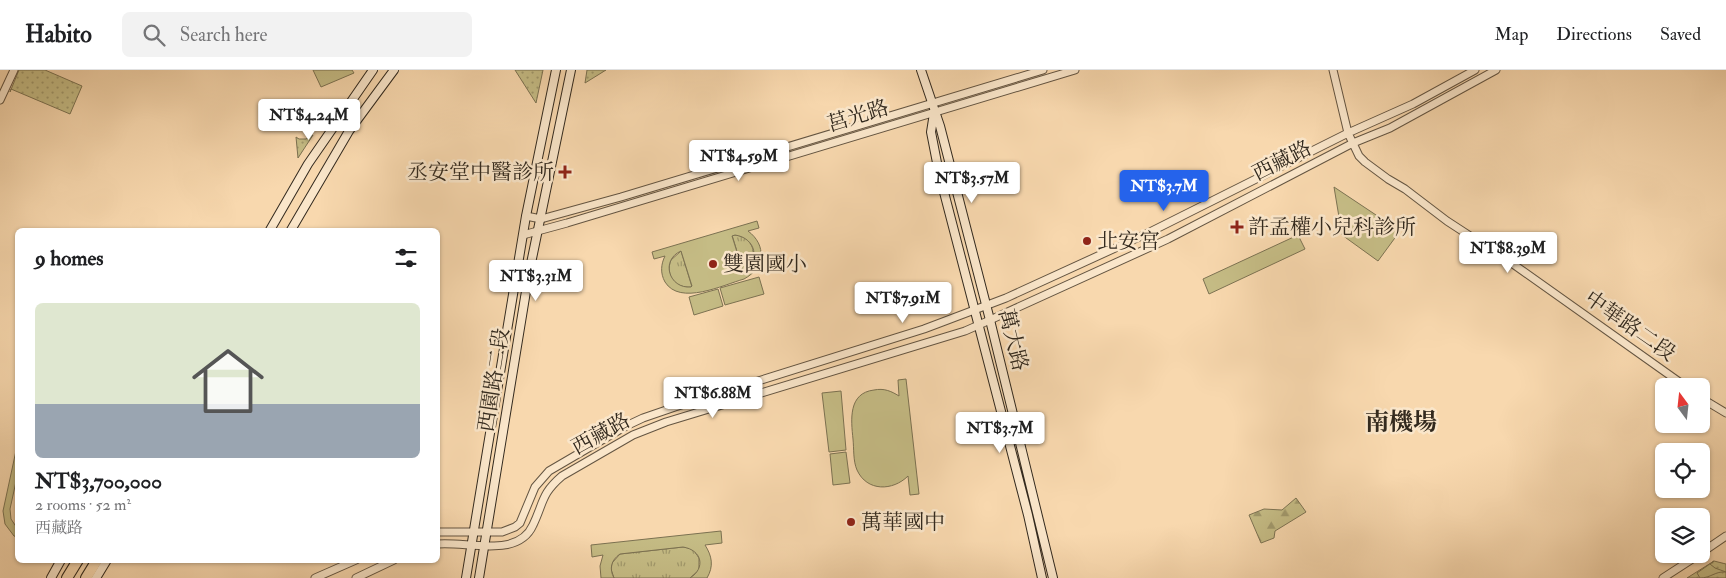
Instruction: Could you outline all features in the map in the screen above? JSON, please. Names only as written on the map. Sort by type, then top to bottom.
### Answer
[{"type":"highway","points":[[67,578],[76,563]]},
{"type":"highway","points":[[86,578],[95,563]]},
{"type":"main road","points":[[271,228],[308,164],[373,70]]},
{"type":"main road","points":[[292,228],[349,131],[394,70]]},
{"type":"main road","name":"西園路二段","points":[[466,578],[526,216],[556,70]]},
{"type":"main road","name":"西園路二段","points":[[479,578],[537,232],[572,70]]},
{"type":"main road","name":"萬大路","points":[[921,70],[940,126],[1053,578]]},
{"type":"main road","name":"萬大路","points":[[934,111],[932,132],[938,164],[978,326],[1027,510],[1042,578]]},
{"type":"main road","points":[[51,578],[59,563]]},
{"type":"main road","points":[[96,578],[104,563]]},
{"type":"street","points":[[0,100],[14,70]]},
{"type":"street","name":"莒光路","points":[[541,219],[776,151],[1043,70]]},
{"type":"street","name":"莒光路","points":[[523,234],[537,232],[1075,70]]},
{"type":"street","name":"中華路二段","points":[[1333,70],[1348,133],[1359,156],[1447,221],[1513,264],[1674,378]]},
{"type":"street","name":"西藏路","points":[[440,532],[508,531],[520,523],[535,487],[549,470],[626,426],[643,418],[924,329],[1006,298],[1148,233],[1348,133],[1413,104],[1475,70]]},
{"type":"street","name":"西藏路","points":[[440,544],[485,547],[515,543],[532,528],[543,499],[552,485],[562,476],[633,435],[666,422],[978,326],[1168,239],[1353,143],[1390,128],[1496,70]]},
{"type":"street","points":[[526,216],[541,219]]},
{"type":"street","points":[[1710,403],[1726,413]]},
{"type":"street","points":[[1710,546],[1726,536]]},
{"type":"street","points":[[315,578],[349,563]]},
{"type":"street","points":[[356,578],[388,563]]},
{"type":"street","points":[[1663,578],[1685,563]]},
{"type":"green space","points":[[19,70],[45,70],[82,86],[70,114],[11,89]]},
{"type":"green space","points":[[313,70],[352,70],[354,73],[321,87]]},
{"type":"green space","points":[[515,70],[543,70],[536,103]]},
{"type":"green space","points":[[587,70],[606,70],[585,83]]},
{"type":"green space","points":[[313,135],[298,158],[296,137],[306,139]]},
{"type":"green space","points":[[1334,187],[1400,231],[1378,261],[1342,235]]},
{"type":"green space","points":[[757,221],[759,228],[748,231],[761,249],[760,263],[756,269],[744,279],[702,292],[681,292],[672,289],[665,282],[662,275],[662,265],[665,256],[654,259],[652,252]],"holes":[[[735,235],[748,240],[754,250],[752,262],[743,271],[732,236]],[[681,251],[692,286],[691,287],[677,283],[670,273],[671,261],[674,255]]]},
{"type":"green space","points":[[732,235],[746,239],[753,249],[752,261],[749,267],[743,271]]},
{"type":"green space","points":[[1298,235],[1305,249],[1209,294],[1203,279]]},
{"type":"green space","points":[[681,251],[692,287],[681,286],[676,283],[669,271],[671,260]]},
{"type":"green space","points":[[759,277],[764,294],[725,305],[720,288]]},
{"type":"green space","points":[[718,289],[723,306],[694,315],[689,297]]},
{"type":"green space","points":[[906,379],[919,494],[910,495],[908,476],[895,484],[881,487],[874,486],[861,477],[855,463],[852,424],[853,408],[859,396],[866,392],[881,389],[899,396],[898,380]]},
{"type":"green space","points":[[841,391],[846,450],[829,452],[822,393]]},
{"type":"green space","points":[[846,452],[850,483],[833,485],[830,454]]},
{"type":"green space","points":[[15,455],[15,486],[10,509],[11,519],[15,525],[15,536],[5,524],[3,511]]},
{"type":"green space","points":[[1296,498],[1306,512],[1275,531],[1274,538],[1261,543],[1249,515],[1264,509],[1282,510]]},
{"type":"green space","points":[[721,531],[722,543],[705,545],[711,561],[711,569],[707,578],[690,578],[698,569],[700,560],[698,555],[683,547],[620,554],[612,565],[614,578],[601,578],[600,566],[603,555],[592,557],[591,545]]},
{"type":"green space","points":[[683,547],[693,549],[699,558],[699,570],[690,578],[614,578],[611,569],[612,563],[620,554]]},
{"type":"green space","points":[[1714,561],[1726,564],[1726,578],[1687,578]]},
{"type":"green space","points":[[1714,561],[1710,564],[1726,572],[1700,578],[1697,573]]},
{"type":"place","name":"丞安堂中醫診所","points":[[565,172]]},
{"type":"place","name":"許孟權小兒科診所","points":[[1237,227]]},
{"type":"place","name":"北安宮","points":[[1087,241]]},
{"type":"place","name":"雙園國小","points":[[713,264]]},
{"type":"place","name":"萬華國中","points":[[851,522]]},
{"type":"district","name":"南機場","points":[[1401,422]]}]
